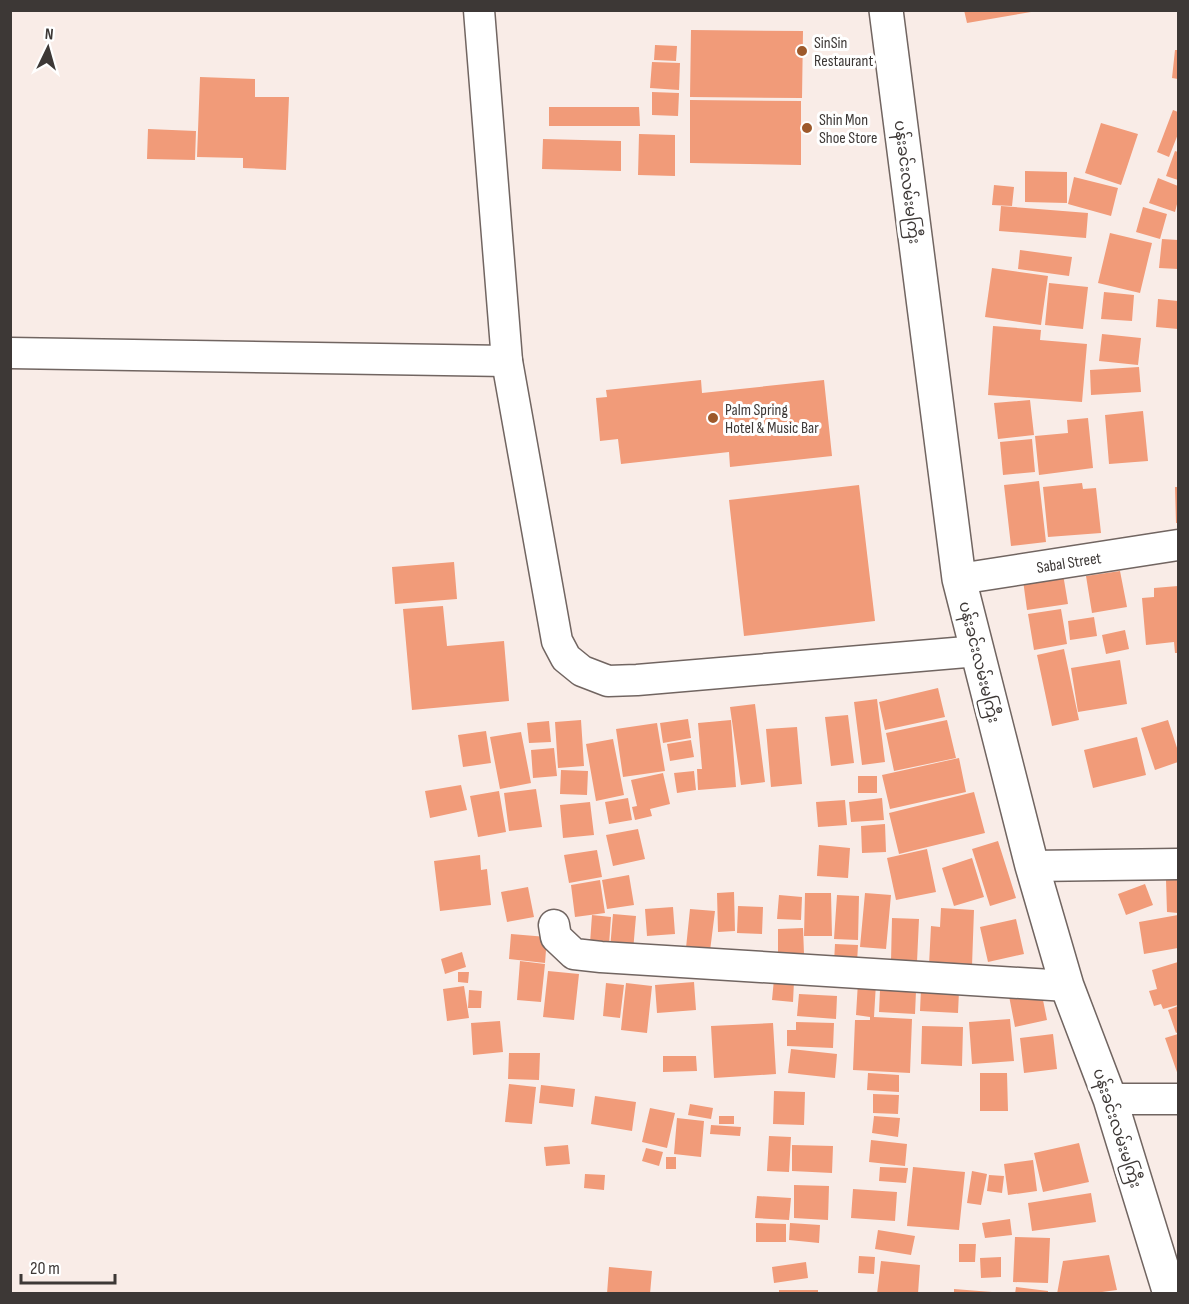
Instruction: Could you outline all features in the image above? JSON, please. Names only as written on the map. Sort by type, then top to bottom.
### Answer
[{"type":"main road","name":"ပန်းခင်းလမ်းမကြီး","points":[[886,10],[959,579],[1032,866],[1067,986],[1110,1099],[1170,1293]]},
{"type":"street","points":[[478,10],[507,361],[557,641],[566,658],[582,671],[608,681],[978,651]]},
{"type":"street","points":[[10,353],[507,361]]},
{"type":"street","name":"Sabal Street","points":[[959,579],[1179,545]]},
{"type":"street","points":[[1032,866],[1179,864]]},
{"type":"street","points":[[554,925],[556,937],[574,954],[1067,986]]},
{"type":"street","points":[[1110,1099],[1179,1099]]},
{"type":"building","points":[[964,10],[1031,10],[1031,12],[967,23]]},
{"type":"building","points":[[691,30],[803,31],[802,98],[690,97]]},
{"type":"building","points":[[655,45],[677,46],[676,61],[654,60]]},
{"type":"building","points":[[1175,50],[1178,50],[1178,79],[1172,78]]},
{"type":"building","points":[[652,62],[680,63],[679,90],[650,88]]},
{"type":"building","points":[[200,77],[255,79],[255,97],[289,97],[286,170],[243,168],[243,158],[197,157]]},
{"type":"building","points":[[652,92],[679,93],[678,116],[652,115]]},
{"type":"building","points":[[690,100],[801,101],[801,165],[690,163]]},
{"type":"building","points":[[549,107],[639,107],[640,126],[549,126]]},
{"type":"building","points":[[1173,110],[1178,112],[1178,134],[1169,157],[1157,152]]},
{"type":"building","points":[[1101,123],[1138,134],[1121,185],[1085,173]]},
{"type":"building","points":[[148,129],[196,131],[195,160],[147,159]]},
{"type":"building","points":[[639,134],[675,135],[675,176],[638,175]]},
{"type":"building","points":[[543,139],[621,141],[621,171],[542,169]]},
{"type":"building","points":[[1175,151],[1178,152],[1178,180],[1166,176]]},
{"type":"building","points":[[1025,171],[1067,172],[1067,203],[1025,202]]},
{"type":"building","points":[[1074,177],[1118,188],[1111,216],[1068,204]]},
{"type":"building","points":[[1158,178],[1178,186],[1175,212],[1149,203]]},
{"type":"building","points":[[994,185],[1014,187],[1012,206],[992,205]]},
{"type":"building","points":[[1001,206],[1088,213],[1086,238],[999,231]]},
{"type":"building","points":[[1143,207],[1167,214],[1160,239],[1136,232]]},
{"type":"building","points":[[1110,233],[1152,243],[1140,293],[1098,283]]},
{"type":"building","points":[[1162,239],[1178,240],[1178,269],[1159,268]]},
{"type":"building","points":[[1020,250],[1072,257],[1069,276],[1018,269]]},
{"type":"building","points":[[992,268],[1048,276],[1041,325],[985,317]]},
{"type":"building","points":[[1049,283],[1088,287],[1083,329],[1045,325]]},
{"type":"building","points":[[1104,292],[1134,295],[1132,321],[1101,319]]},
{"type":"building","points":[[1158,299],[1178,301],[1178,329],[1156,327]]},
{"type":"building","points":[[993,326],[1041,330],[1040,340],[1087,344],[1082,402],[988,395]]},
{"type":"building","points":[[1102,334],[1141,338],[1138,365],[1099,361]]},
{"type":"building","points":[[1139,367],[1141,392],[1091,395],[1090,370]]},
{"type":"building","name":"Palm Spring Hotel & Music Bar","points":[[701,380],[702,393],[824,380],[832,456],[730,467],[729,452],[621,464],[618,439],[600,441],[596,398],[607,397],[606,390]]},
{"type":"building","points":[[1030,400],[1034,435],[998,439],[994,403]]},
{"type":"building","points":[[1143,411],[1148,461],[1109,464],[1105,415]]},
{"type":"building","points":[[1088,418],[1093,468],[1039,475],[1035,436],[1068,433],[1067,420]]},
{"type":"building","points":[[1032,439],[1035,472],[1003,475],[1000,442]]},
{"type":"building","points":[[1039,481],[1046,542],[1011,546],[1004,485]]},
{"type":"building","points":[[1082,483],[1083,489],[1096,488],[1101,533],[1048,537],[1043,487]]},
{"type":"building","points":[[859,485],[875,621],[744,636],[729,500]]},
{"type":"building","points":[[1175,487],[1178,487],[1178,523],[1176,523]]},
{"type":"building","points":[[454,562],[457,599],[395,604],[392,567]]},
{"type":"building","points":[[1120,571],[1127,607],[1092,613],[1086,576]]},
{"type":"building","points":[[1063,574],[1068,604],[1027,610],[1023,580]]},
{"type":"building","points":[[1178,586],[1178,653],[1175,653],[1174,642],[1146,645],[1142,598],[1154,597],[1154,588]]},
{"type":"building","points":[[443,606],[447,646],[504,641],[509,701],[412,710],[403,609]]},
{"type":"building","points":[[1061,609],[1067,644],[1034,650],[1028,614]]},
{"type":"building","points":[[1094,617],[1097,636],[1070,640],[1068,621]]},
{"type":"building","points":[[1125,630],[1129,649],[1106,654],[1102,635]]},
{"type":"building","points":[[1064,649],[1079,720],[1052,726],[1037,655]]},
{"type":"building","points":[[1120,660],[1127,704],[1078,712],[1071,668]]},
{"type":"building","points":[[938,688],[945,717],[885,730],[879,702]]},
{"type":"building","points":[[877,699],[885,762],[862,765],[854,702]]},
{"type":"building","points":[[755,704],[765,782],[741,785],[730,707]]},
{"type":"building","points":[[848,715],[854,763],[831,766],[825,717]]},
{"type":"building","points":[[688,719],[691,738],[663,743],[660,723]]},
{"type":"building","points":[[581,720],[584,766],[558,768],[555,722]]},
{"type":"building","points":[[731,720],[736,787],[698,790],[697,769],[702,769],[698,723]]},
{"type":"building","points":[[947,720],[956,758],[894,771],[886,733]]},
{"type":"building","points":[[1168,720],[1178,751],[1178,762],[1155,770],[1141,728]]},
{"type":"building","points":[[549,721],[551,742],[529,743],[527,723]]},
{"type":"building","points":[[657,723],[665,771],[623,777],[616,729]]},
{"type":"building","points":[[797,727],[802,784],[771,787],[766,729]]},
{"type":"building","points":[[486,731],[491,763],[463,767],[458,735]]},
{"type":"building","points":[[521,732],[531,783],[500,789],[490,737]]},
{"type":"building","points":[[1137,737],[1146,775],[1093,788],[1084,750]]},
{"type":"building","points":[[613,739],[624,795],[596,801],[586,744]]},
{"type":"building","points":[[691,740],[694,757],[670,761],[667,744]]},
{"type":"building","points":[[554,748],[557,776],[533,778],[531,750]]},
{"type":"building","points":[[959,758],[966,792],[890,809],[882,775]]},
{"type":"building","points":[[561,770],[588,771],[587,795],[560,794]]},
{"type":"building","points":[[694,771],[696,790],[677,793],[674,773]]},
{"type":"building","points":[[663,773],[670,804],[650,809],[652,816],[635,820],[632,807],[637,806],[631,780]]},
{"type":"building","points":[[858,776],[877,776],[877,793],[858,793]]},
{"type":"building","points":[[461,785],[467,810],[430,818],[425,791]]},
{"type":"building","points":[[536,789],[542,827],[509,831],[504,793]]},
{"type":"building","points":[[499,791],[506,832],[478,837],[470,796]]},
{"type":"building","points":[[974,792],[985,833],[899,854],[889,813]]},
{"type":"building","points":[[628,798],[632,820],[609,824],[605,802]]},
{"type":"building","points":[[882,798],[884,820],[851,822],[849,802]]},
{"type":"building","points":[[845,800],[847,825],[818,827],[816,802]]},
{"type":"building","points":[[590,802],[594,835],[563,838],[560,805]]},
{"type":"building","points":[[885,824],[886,852],[862,853],[861,826]]},
{"type":"building","points":[[638,829],[645,859],[613,866],[606,835]]},
{"type":"building","points":[[998,841],[1016,898],[990,906],[972,849]]},
{"type":"building","points":[[819,845],[850,848],[848,878],[817,876]]},
{"type":"building","points":[[927,849],[936,892],[896,900],[887,858]]},
{"type":"building","points":[[597,850],[602,877],[569,883],[564,855]]},
{"type":"building","points":[[480,855],[481,870],[487,869],[491,905],[440,911],[434,861]]},
{"type":"building","points":[[972,858],[984,897],[954,906],[942,868]]},
{"type":"building","points":[[629,875],[634,905],[607,909],[602,880]]},
{"type":"building","points":[[600,880],[605,913],[575,917],[571,885]]},
{"type":"building","points":[[1166,880],[1178,880],[1178,913],[1167,912]]},
{"type":"building","points":[[1145,884],[1153,905],[1126,915],[1118,894]]},
{"type":"building","points":[[528,887],[534,917],[507,922],[501,892]]},
{"type":"building","points":[[734,892],[735,931],[718,932],[717,893]]},
{"type":"building","points":[[805,893],[831,893],[832,936],[804,936]]},
{"type":"building","points":[[865,893],[891,895],[886,949],[860,947]]},
{"type":"building","points":[[779,895],[802,897],[801,920],[777,919]]},
{"type":"building","points":[[837,895],[859,896],[858,940],[834,939]]},
{"type":"building","points":[[738,906],[763,907],[762,934],[737,933]]},
{"type":"building","points":[[673,907],[675,934],[647,936],[645,909]]},
{"type":"building","points":[[941,908],[974,910],[972,966],[929,965],[931,926],[940,927]]},
{"type":"building","points":[[690,909],[715,911],[710,951],[686,948]]},
{"type":"building","points":[[613,914],[636,916],[633,951],[610,949]]},
{"type":"building","points":[[592,915],[611,917],[609,945],[590,943]]},
{"type":"building","points":[[1178,915],[1178,948],[1144,954],[1139,922]]},
{"type":"building","points":[[892,918],[919,919],[917,962],[891,961]]},
{"type":"building","points":[[1016,919],[1024,954],[988,962],[980,927]]},
{"type":"building","points":[[803,928],[804,954],[778,955],[778,929]]},
{"type":"building","points":[[511,934],[547,937],[545,963],[509,959]]},
{"type":"building","points":[[835,944],[858,945],[857,963],[834,962]]},
{"type":"building","points":[[462,952],[466,967],[445,974],[441,959]]},
{"type":"building","points":[[520,961],[545,964],[541,1002],[517,1000]]},
{"type":"building","points":[[1178,962],[1178,1005],[1163,1009],[1161,1004],[1154,1006],[1149,991],[1157,989],[1152,970]]},
{"type":"building","points":[[548,971],[579,974],[574,1020],[543,1017]]},
{"type":"building","points":[[458,972],[469,972],[468,983],[458,982]]},
{"type":"building","points":[[774,979],[794,981],[793,1002],[772,1000]]},
{"type":"building","points":[[694,982],[696,1010],[657,1013],[655,985]]},
{"type":"building","points":[[858,982],[876,983],[874,1017],[912,1019],[910,1073],[853,1070],[855,1020],[870,1020],[870,1017],[856,1015]]},
{"type":"building","points":[[606,983],[624,985],[620,1018],[603,1016]]},
{"type":"building","points":[[626,983],[652,986],[647,1033],[621,1030]]},
{"type":"building","points":[[464,986],[469,1018],[447,1021],[443,989]]},
{"type":"building","points":[[921,989],[959,991],[958,1013],[920,1011]]},
{"type":"building","points":[[469,990],[482,991],[481,1008],[468,1008]]},
{"type":"building","points":[[880,990],[916,991],[915,1014],[879,1012]]},
{"type":"building","points":[[1041,990],[1047,1020],[1015,1027],[1009,996]]},
{"type":"building","points":[[799,994],[837,996],[836,1019],[797,1016]]},
{"type":"building","points":[[1178,1006],[1178,1032],[1176,1033],[1168,1010]]},
{"type":"building","points":[[1010,1019],[1014,1061],[972,1064],[969,1022]]},
{"type":"building","points":[[500,1021],[503,1052],[473,1055],[471,1023]]},
{"type":"building","points":[[796,1022],[834,1023],[833,1048],[787,1046],[787,1030],[796,1030]]},
{"type":"building","points":[[773,1023],[776,1074],[714,1078],[711,1026]]},
{"type":"building","points":[[922,1026],[963,1027],[962,1066],[921,1064]]},
{"type":"building","points":[[1053,1034],[1057,1069],[1024,1073],[1020,1038]]},
{"type":"building","points":[[1178,1034],[1178,1075],[1165,1038]]},
{"type":"building","points":[[791,1049],[837,1054],[835,1078],[788,1073]]},
{"type":"building","points":[[509,1053],[540,1053],[539,1080],[508,1079]]},
{"type":"building","points":[[663,1056],[696,1056],[697,1071],[663,1072]]},
{"type":"building","points":[[868,1073],[899,1075],[899,1092],[867,1090]]},
{"type":"building","points":[[980,1073],[1007,1073],[1008,1111],[980,1111]]},
{"type":"building","points":[[509,1084],[536,1087],[532,1124],[505,1122]]},
{"type":"building","points":[[541,1085],[575,1089],[573,1107],[539,1103]]},
{"type":"building","points":[[774,1091],[805,1092],[804,1125],[773,1124]]},
{"type":"building","points":[[873,1094],[899,1095],[898,1114],[873,1113]]},
{"type":"building","points":[[595,1096],[636,1102],[632,1131],[591,1124]]},
{"type":"building","points":[[690,1104],[713,1108],[711,1119],[688,1115]]},
{"type":"building","points":[[650,1108],[675,1113],[667,1148],[642,1142]]},
{"type":"building","points":[[719,1116],[734,1116],[734,1124],[719,1124]]},
{"type":"building","points":[[874,1116],[900,1118],[898,1137],[872,1133]]},
{"type":"building","points":[[677,1118],[704,1121],[701,1157],[674,1154]]},
{"type":"building","points":[[711,1125],[741,1127],[740,1136],[710,1134]]},
{"type":"building","points":[[769,1136],[791,1137],[789,1172],[767,1171]]},
{"type":"building","points":[[871,1140],[907,1144],[905,1166],[869,1162]]},
{"type":"building","points":[[1079,1143],[1089,1182],[1043,1192],[1034,1153]]},
{"type":"building","points":[[568,1145],[570,1164],[546,1166],[544,1147]]},
{"type":"building","points":[[792,1145],[833,1146],[832,1173],[792,1171]]},
{"type":"building","points":[[646,1148],[663,1152],[659,1166],[642,1161]]},
{"type":"building","points":[[666,1157],[676,1157],[676,1169],[666,1169]]},
{"type":"building","points":[[1033,1160],[1037,1191],[1008,1195],[1004,1164]]},
{"type":"building","points":[[880,1167],[908,1168],[906,1183],[879,1181]]},
{"type":"building","points":[[913,1167],[965,1172],[959,1230],[907,1226]]},
{"type":"building","points":[[972,1171],[987,1174],[981,1205],[967,1203]]},
{"type":"building","points":[[585,1174],[605,1175],[604,1190],[584,1188]]},
{"type":"building","points":[[989,1175],[1004,1176],[1002,1193],[987,1191]]},
{"type":"building","points":[[794,1185],[829,1186],[828,1220],[794,1218]]},
{"type":"building","points":[[853,1189],[897,1192],[895,1221],[851,1218]]},
{"type":"building","points":[[1091,1193],[1096,1222],[1032,1231],[1028,1203]]},
{"type":"building","points":[[757,1196],[791,1198],[789,1220],[755,1218]]},
{"type":"building","points":[[1010,1219],[1012,1235],[985,1238],[982,1223]]},
{"type":"building","points":[[756,1223],[786,1224],[786,1242],[756,1242]]},
{"type":"building","points":[[790,1223],[820,1225],[819,1243],[789,1240]]},
{"type":"building","points":[[878,1230],[915,1236],[911,1255],[875,1249]]},
{"type":"building","points":[[1015,1237],[1050,1238],[1048,1283],[1013,1282]]},
{"type":"building","points":[[959,1244],[976,1244],[975,1262],[959,1262]]},
{"type":"building","points":[[1109,1255],[1117,1290],[1087,1294],[1057,1294],[1063,1261]]},
{"type":"building","points":[[859,1256],[875,1257],[874,1274],[858,1273]]},
{"type":"building","points":[[1001,1257],[1001,1277],[981,1278],[980,1258]]},
{"type":"building","points":[[881,1261],[920,1265],[918,1294],[877,1294]]},
{"type":"building","points":[[806,1262],[808,1278],[774,1283],[772,1267]]},
{"type":"building","points":[[609,1267],[652,1271],[650,1294],[607,1294]]},
{"type":"building","points":[[1016,1287],[1048,1291],[1048,1294],[1015,1294]]},
{"type":"building","points":[[954,1289],[992,1292],[992,1294],[954,1294]]},
{"type":"building","points":[[779,1290],[818,1290],[818,1294],[779,1294]]},
{"type":"place","name":"SinSin Restaurant","points":[[802,51]]},
{"type":"place","name":"Shin Mon Shoe Store","points":[[807,128]]},
{"type":"place","name":"Palm Spring Hotel & Music Bar","points":[[713,418]]}]
